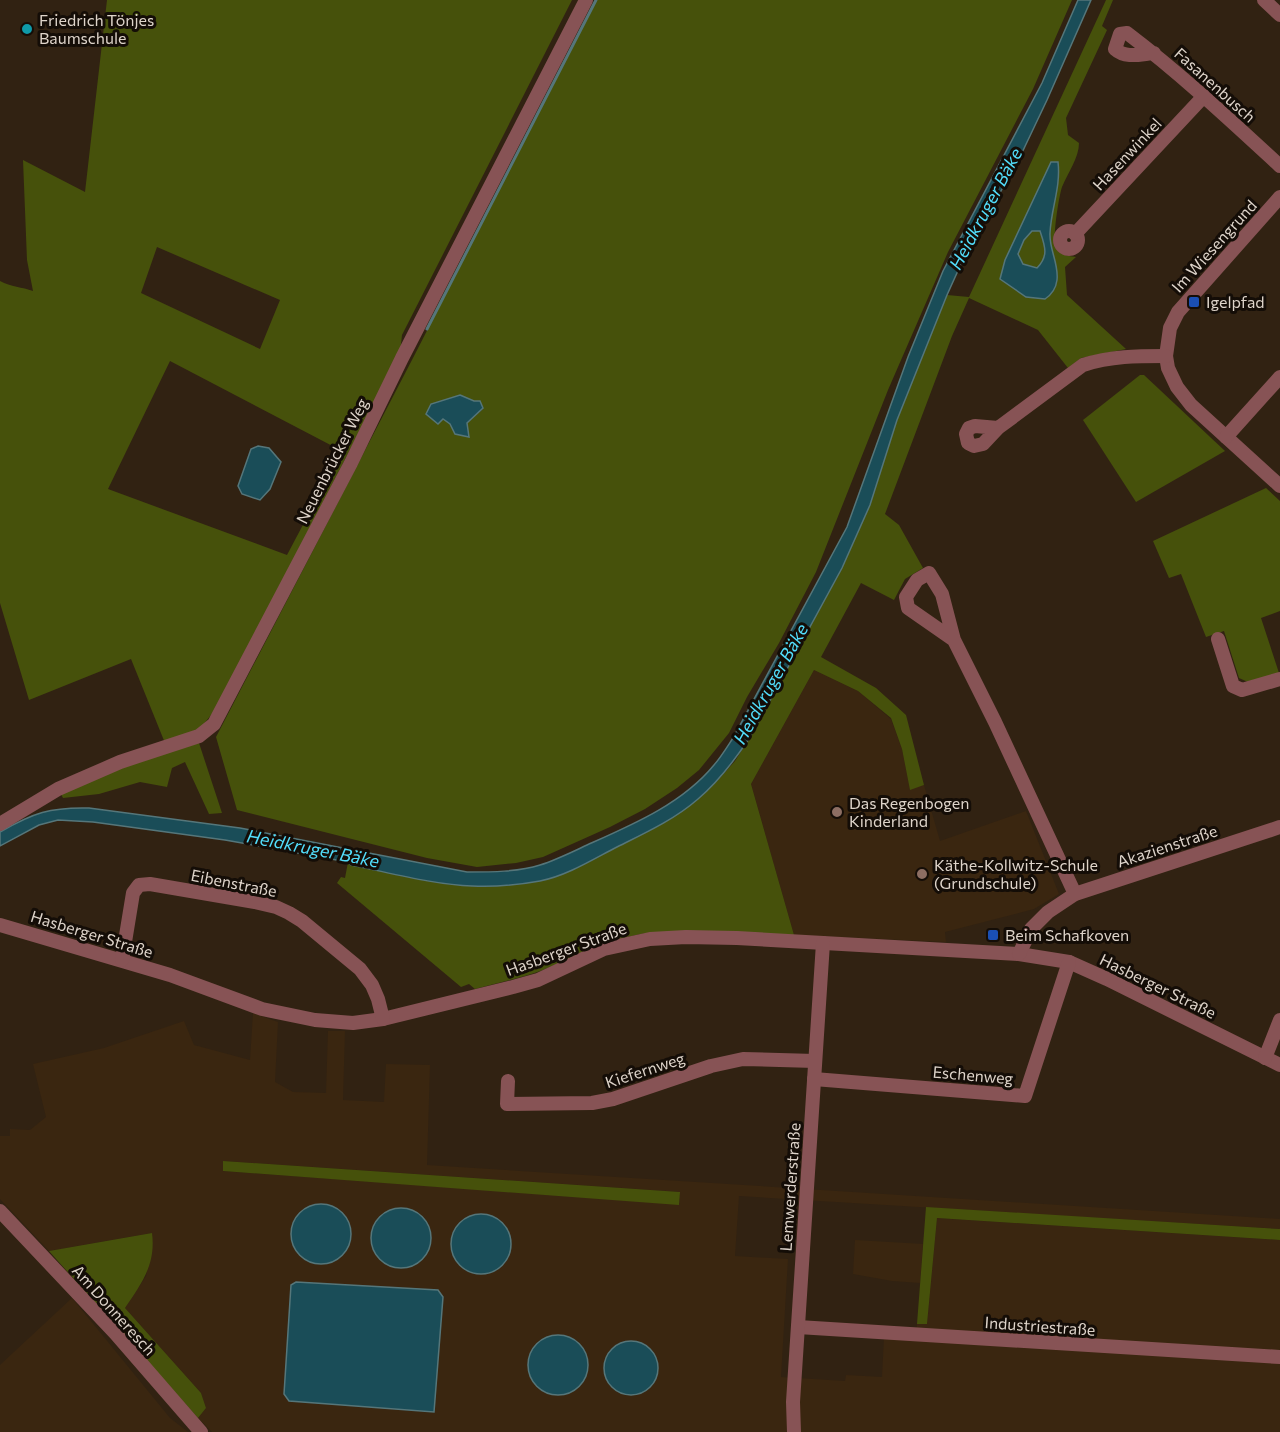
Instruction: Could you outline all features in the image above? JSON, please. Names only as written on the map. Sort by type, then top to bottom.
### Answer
[{"type":"street","name":"Neuenbrücker Weg","points":[[0,824],[58,789],[120,762],[199,736],[214,724],[351,462],[586,0]]},
{"type":"street","points":[[1264,0],[1280,15]]},
{"type":"street","name":"Fasanenbusch","points":[[1154,54],[1204,96],[1280,166]]},
{"type":"street","name":"Hasenwinkel","points":[[1075,234],[1204,96]]},
{"type":"street","name":"Im Wiesengrund","points":[[1280,197],[1178,312],[1170,328],[1166,356],[1168,368],[1177,387],[1191,405],[1280,486]]},
{"type":"street","points":[[998,428],[1083,365],[1128,356],[1166,356]]},
{"type":"street","points":[[1226,437],[1280,377]]},
{"type":"street","points":[[954,640],[908,608],[906,597],[911,588],[917,580],[929,573],[942,594],[954,640],[1075,894]]},
{"type":"street","points":[[1218,639],[1233,686],[1237,689],[1242,690],[1280,679]]},
{"type":"street","name":"Akazienstraße","points":[[1019,954],[1031,929],[1048,912],[1075,894],[1280,827]]},
{"type":"street","name":"Eibenstraße","points":[[122,960],[133,893],[140,885],[150,884],[255,902],[276,907],[302,921],[360,969],[372,985],[378,999],[382,1019]]},
{"type":"street","name":"Hasberger Straße","points":[[0,925],[122,960],[261,1009],[315,1020],[353,1023],[382,1019],[538,980],[604,949],[636,940],[686,937],[1019,954],[1069,962],[1280,1065]]},
{"type":"street","name":"Lemwerderstraße","points":[[794,1432],[793,1402],[823,944]]},
{"type":"street","name":"Eschenweg","points":[[814,1079],[1025,1096],[1069,962]]},
{"type":"street","points":[[1265,1058],[1280,1020]]},
{"type":"street","name":"Kiefernweg","points":[[508,1081],[507,1104],[575,1105],[613,1099],[711,1066],[743,1059],[815,1062]]},
{"type":"street","name":"Am Donneresch","points":[[0,1211],[115,1334],[201,1432]]},
{"type":"street","name":"Industriestraße","points":[[798,1327],[1280,1357]]},
{"type":"shaded area","points":[[814,670],[858,691],[891,719],[902,749],[910,789],[924,785],[940,841],[1026,811],[1059,894],[1034,909],[945,932],[946,942],[794,935],[751,784]]},
{"type":"shaded area","points":[[253,1013],[278,1022],[275,1082],[293,1092],[326,1093],[328,1031],[345,1031],[343,1100],[384,1102],[386,1064],[430,1065],[427,1165],[1280,1219],[1280,1229],[739,1196],[735,1256],[788,1259],[781,1377],[845,1381],[846,1375],[882,1377],[884,1337],[915,1338],[917,1324],[927,1324],[937,1218],[1280,1240],[1280,1432],[212,1432],[198,1418],[206,1408],[201,1393],[125,1308],[146,1276],[152,1233],[49,1251],[0,1199],[0,1136],[10,1136],[10,1129],[30,1130],[46,1117],[33,1064],[104,1048],[184,1021],[194,1045],[250,1060]],"holes":[[[223,1161],[680,1192],[679,1204],[223,1171]]]},
{"type":"shaded area","points":[[855,1240],[923,1244],[920,1283],[853,1274]]},
{"type":"shaded area","points":[[72,1298],[170,1418],[188,1432],[0,1432],[0,1365]]},
{"type":"green space","points":[[107,0],[572,0],[402,335],[400,353],[216,709],[198,731],[165,743],[131,659],[29,700],[0,603],[0,281],[33,291],[27,260],[23,160],[85,192]],"holes":[[[157,247],[280,300],[260,349],[141,293]],[[170,361],[342,451],[287,555],[108,489]]]},
{"type":"green space","points":[[596,0],[1072,0],[1033,89],[948,252],[888,390],[816,572],[729,733],[699,770],[677,788],[645,809],[543,857],[516,863],[477,867],[427,858],[237,810],[216,737]],"holes":[[[460,395],[474,401],[483,409],[466,424],[469,436],[443,419]]]},
{"type":"green space","points":[[1106,0],[1113,0],[1102,26],[1107,30],[1066,118],[1068,135],[1079,143],[1079,149],[1061,192],[1056,217],[1055,242],[1057,250],[1067,256],[1076,257],[1065,267],[1067,295],[1126,349],[1081,358],[1068,368],[1038,330],[969,298],[952,336],[885,514],[899,525],[923,568],[905,579],[894,600],[861,583],[821,657],[876,688],[906,715],[924,785],[910,790],[902,749],[891,718],[858,691],[814,670],[751,784],[794,935],[648,933],[634,935],[607,943],[526,976],[475,989],[469,984],[461,987],[337,883],[341,877],[345,878],[348,862],[351,865],[444,883],[489,886],[541,880],[558,875],[681,812],[719,779],[735,761],[842,568],[870,505],[897,420],[947,295],[969,297]]},
{"type":"green space","points":[[1140,375],[1144,375],[1225,451],[1136,502],[1083,420]]},
{"type":"green space","points":[[1266,488],[1280,501],[1280,611],[1261,618],[1279,673],[1248,682],[1239,678],[1224,631],[1206,637],[1181,574],[1169,578],[1153,541]]},
{"type":"green space","points":[[199,743],[222,813],[209,814],[185,762],[172,768],[167,787],[140,782],[99,794],[63,798],[60,792],[177,746]]},
{"type":"green space","points":[[223,1161],[680,1192],[679,1205],[223,1171]]},
{"type":"green space","points":[[926,1207],[1280,1229],[1280,1240],[937,1218],[927,1324],[917,1324]]},
{"type":"green space","points":[[152,1233],[150,1264],[125,1308],[201,1393],[206,1408],[198,1418],[49,1251]]},
{"type":"water","name":"Heidkruger Bäke","points":[[1078,0],[1091,0],[1019,159],[966,253],[947,295],[897,420],[870,505],[842,568],[750,737],[720,778],[689,807],[658,826],[569,872],[550,879],[515,885],[472,886],[443,883],[351,865],[348,862],[225,840],[93,822],[58,820],[39,825],[0,846],[0,832],[22,820],[52,810],[89,808],[240,828],[467,872],[504,871],[532,867],[564,856],[639,821],[687,791],[714,765],[733,738],[847,527],[908,357],[943,271],[1042,83]]},
{"type":"water","points":[[1051,162],[1058,162],[1058,180],[1050,233],[1057,274],[1053,291],[1045,299],[1026,297],[1000,279],[1005,260]],"holes":[[[1032,231],[1040,231],[1045,255],[1037,268],[1023,264],[1018,254],[1024,240]]]},
{"type":"water","points":[[460,395],[480,401],[483,408],[467,423],[469,437],[455,434],[450,424],[443,419],[438,424],[426,414],[431,404]]},
{"type":"water","points":[[258,446],[269,448],[281,462],[270,489],[260,500],[242,494],[238,486],[251,449]]},
{"type":"water","points":[[315,1204],[327,1204],[338,1209],[346,1217],[351,1234],[349,1246],[338,1259],[327,1264],[315,1264],[304,1259],[296,1251],[291,1240],[291,1228],[296,1217],[304,1209]]},
{"type":"water","points":[[395,1208],[407,1208],[418,1213],[426,1221],[431,1238],[429,1250],[418,1263],[407,1268],[395,1268],[384,1263],[376,1255],[371,1244],[371,1232],[376,1221],[384,1213]]},
{"type":"water","points":[[475,1214],[487,1214],[498,1219],[506,1227],[511,1244],[509,1256],[498,1269],[487,1274],[475,1274],[464,1269],[456,1261],[451,1250],[451,1238],[456,1227],[464,1219]]},
{"type":"water","points":[[296,1282],[438,1290],[443,1297],[434,1412],[289,1401],[284,1394],[291,1285]]},
{"type":"water","points":[[552,1335],[564,1335],[575,1340],[583,1348],[588,1365],[586,1377],[575,1390],[564,1395],[552,1395],[541,1390],[533,1382],[528,1371],[528,1359],[533,1348],[541,1340]]},
{"type":"water","points":[[631,1341],[641,1343],[650,1349],[656,1358],[658,1368],[656,1378],[650,1387],[641,1393],[631,1395],[621,1393],[612,1387],[606,1378],[604,1368],[606,1358],[612,1349],[621,1343]]},
{"type":"waterway","points":[[427,329],[596,0]]},
{"type":"place","name":"Friedrich Tönjes Baumschule","points":[[27,29]]},
{"type":"place","name":"Igelpfad","points":[[1194,302]]},
{"type":"place","name":"Das Regenbogen Kinderland","points":[[837,812]]},
{"type":"place","name":"Käthe-Kollwitz-Schule (Grundschule)","points":[[922,874]]},
{"type":"place","name":"Beim Schafkoven","points":[[993,935]]}]
